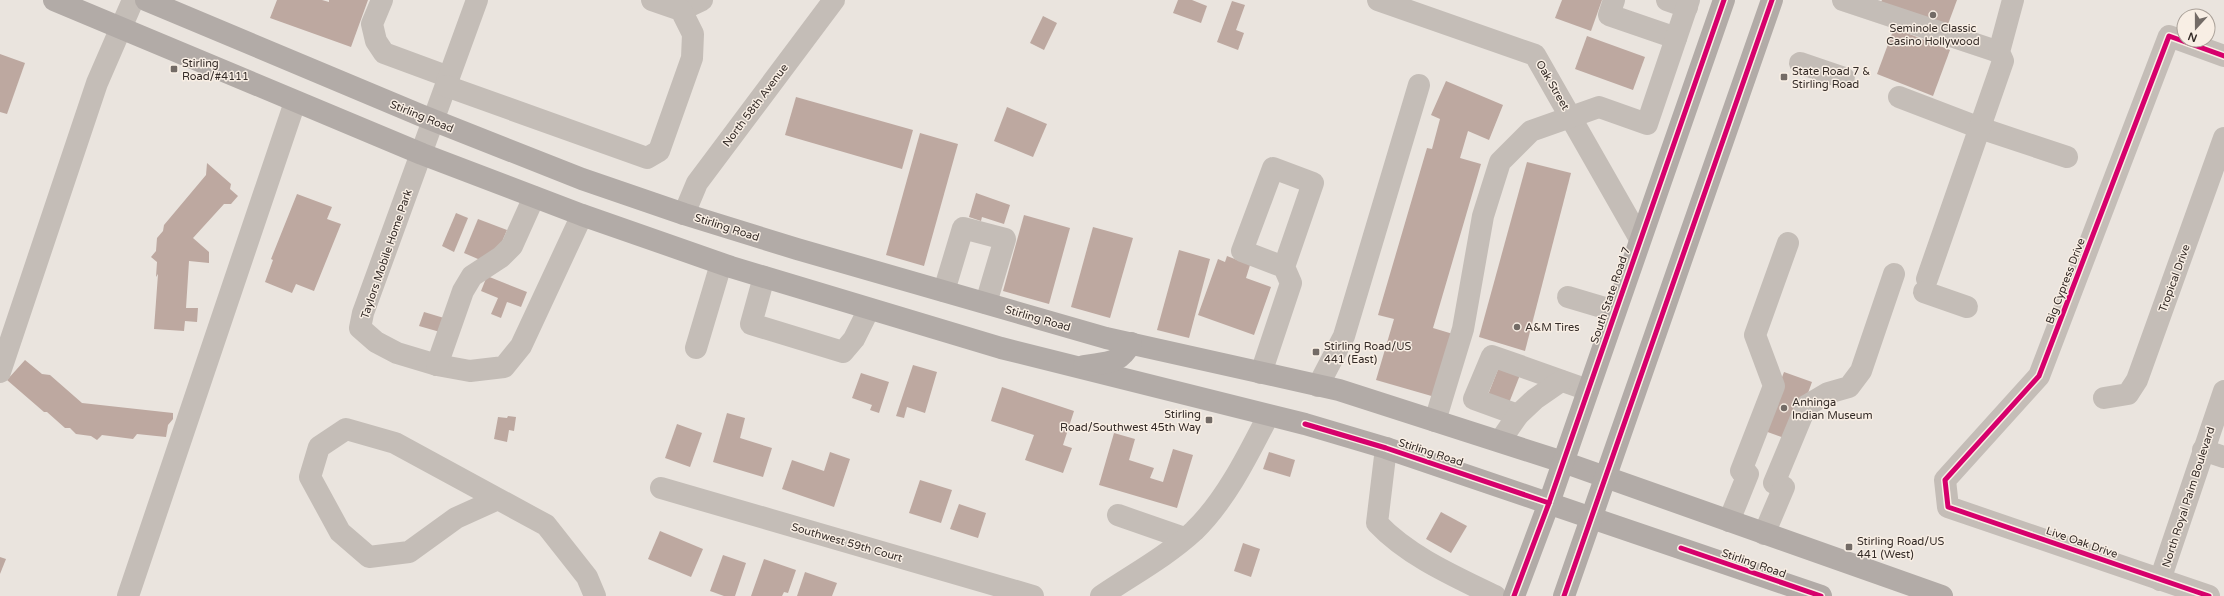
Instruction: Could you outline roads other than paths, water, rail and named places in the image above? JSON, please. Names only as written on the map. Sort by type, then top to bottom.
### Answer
[{"type":"main road","name":"Stirling Road","points":[[54,0],[294,102],[422,154],[582,215],[721,264],[1001,348],[1268,416],[1305,424],[1386,448],[1549,502],[1820,596]]},
{"type":"main road","name":"Stirling Road","points":[[146,0],[434,121],[582,179],[684,214],[797,250],[1131,343],[1339,390],[1563,462],[1942,596]]},
{"type":"main road","name":"South State Road 7","points":[[1514,596],[1549,502],[1724,0]]},
{"type":"main road","points":[[1564,596],[1772,0]]},
{"type":"main road","points":[[1075,367],[1116,360],[1124,355],[1131,343]]},
{"type":"street","points":[[0,372],[97,83],[133,0]]},
{"type":"street","points":[[382,0],[372,24],[376,40],[384,53],[407,61],[448,81],[557,126],[647,158],[659,151],[692,58],[693,34],[681,10],[652,0]]},
{"type":"street","name":"Taylors Mobile Home Park","points":[[476,0],[434,121],[363,313],[360,328],[376,342],[397,353],[437,365],[470,371],[504,367],[521,346],[582,215]]},
{"type":"street","points":[[681,10],[702,0]]},
{"type":"street","name":"North 58th Avenue","points":[[684,214],[697,183],[834,0]]},
{"type":"street","name":"Oak Street","points":[[1378,0],[1535,55],[1640,239]]},
{"type":"street","points":[[1614,0],[1609,15],[1676,38]]},
{"type":"street","points":[[1967,307],[1925,286],[2003,61],[1999,52],[2014,0]]},
{"type":"street","points":[[1847,1],[1999,52]]},
{"type":"street","points":[[1435,421],[1463,329],[1483,216],[1500,162],[1531,131],[1572,118],[1599,107],[1647,124],[1676,38],[1681,2]]},
{"type":"street","name":"Big Cypress Drive","points":[[1948,507],[1945,480],[2040,376],[2169,36],[2224,56]]},
{"type":"street","points":[[1800,63],[1844,78]]},
{"type":"street","points":[[1318,386],[1344,336],[1419,85]]},
{"type":"street","points":[[1899,98],[1980,128],[2067,157]]},
{"type":"street","points":[[128,596],[294,102]]},
{"type":"street","name":"Tropical Drive","points":[[2104,398],[2128,394],[2137,380],[2224,138]]},
{"type":"street","points":[[437,365],[463,291],[472,276],[501,257],[512,246],[534,197]]},
{"type":"street","points":[[944,291],[963,228],[1005,239],[986,303]]},
{"type":"street","points":[[1729,521],[1774,386],[1755,335],[1788,243]]},
{"type":"street","points":[[696,348],[721,264]]},
{"type":"street","points":[[1261,373],[1291,283],[1284,267]]},
{"type":"street","points":[[1764,534],[1806,406],[1828,393],[1849,387],[1861,372],[1894,274]]},
{"type":"street","points":[[764,277],[751,324],[843,352],[854,339],[869,309]]},
{"type":"street","points":[[1568,297],[1615,311]]},
{"type":"street","points":[[1518,415],[1474,399],[1492,356],[1588,390]]},
{"type":"street","points":[[1500,442],[1518,415],[1535,398],[1561,381]]},
{"type":"street","name":"North Royal Palm Boulevard","points":[[2160,580],[2224,391]]},
{"type":"street","points":[[1101,596],[1194,531],[1220,500],[1268,416]]},
{"type":"street","points":[[498,499],[456,518],[409,552],[369,557],[340,532],[310,477],[319,447],[346,429],[395,443],[546,525],[587,577],[595,596]]},
{"type":"street","points":[[1386,448],[1378,523],[1393,540],[1458,578],[1495,596]]},
{"type":"street","points":[[2203,450],[2224,457]]},
{"type":"street","name":"Southwest 59th Court","points":[[661,488],[1033,596]]},
{"type":"street","name":"Live Oak Drive","points":[[1948,507],[2209,596]]},
{"type":"street","points":[[1118,515],[1184,538]]},
{"type":"place","name":"Seminole Classic Casino Hollywood","points":[[1933,15]]},
{"type":"place","name":"Stirling Road/#4111","points":[[174,69]]},
{"type":"place","name":"State Road 7 & Stirling Road","points":[[1784,77]]},
{"type":"place","name":"A&M Tires","points":[[1517,327]]},
{"type":"place","name":"Stirling Road/US 441 (East)","points":[[1316,352]]},
{"type":"place","name":"Anhinga Indian Museum","points":[[1784,408]]},
{"type":"place","name":"Stirling Road/Southwest 45th Way","points":[[1209,420]]},
{"type":"place","name":"Stirling Road/US 441 (West)","points":[[1849,547]]}]
